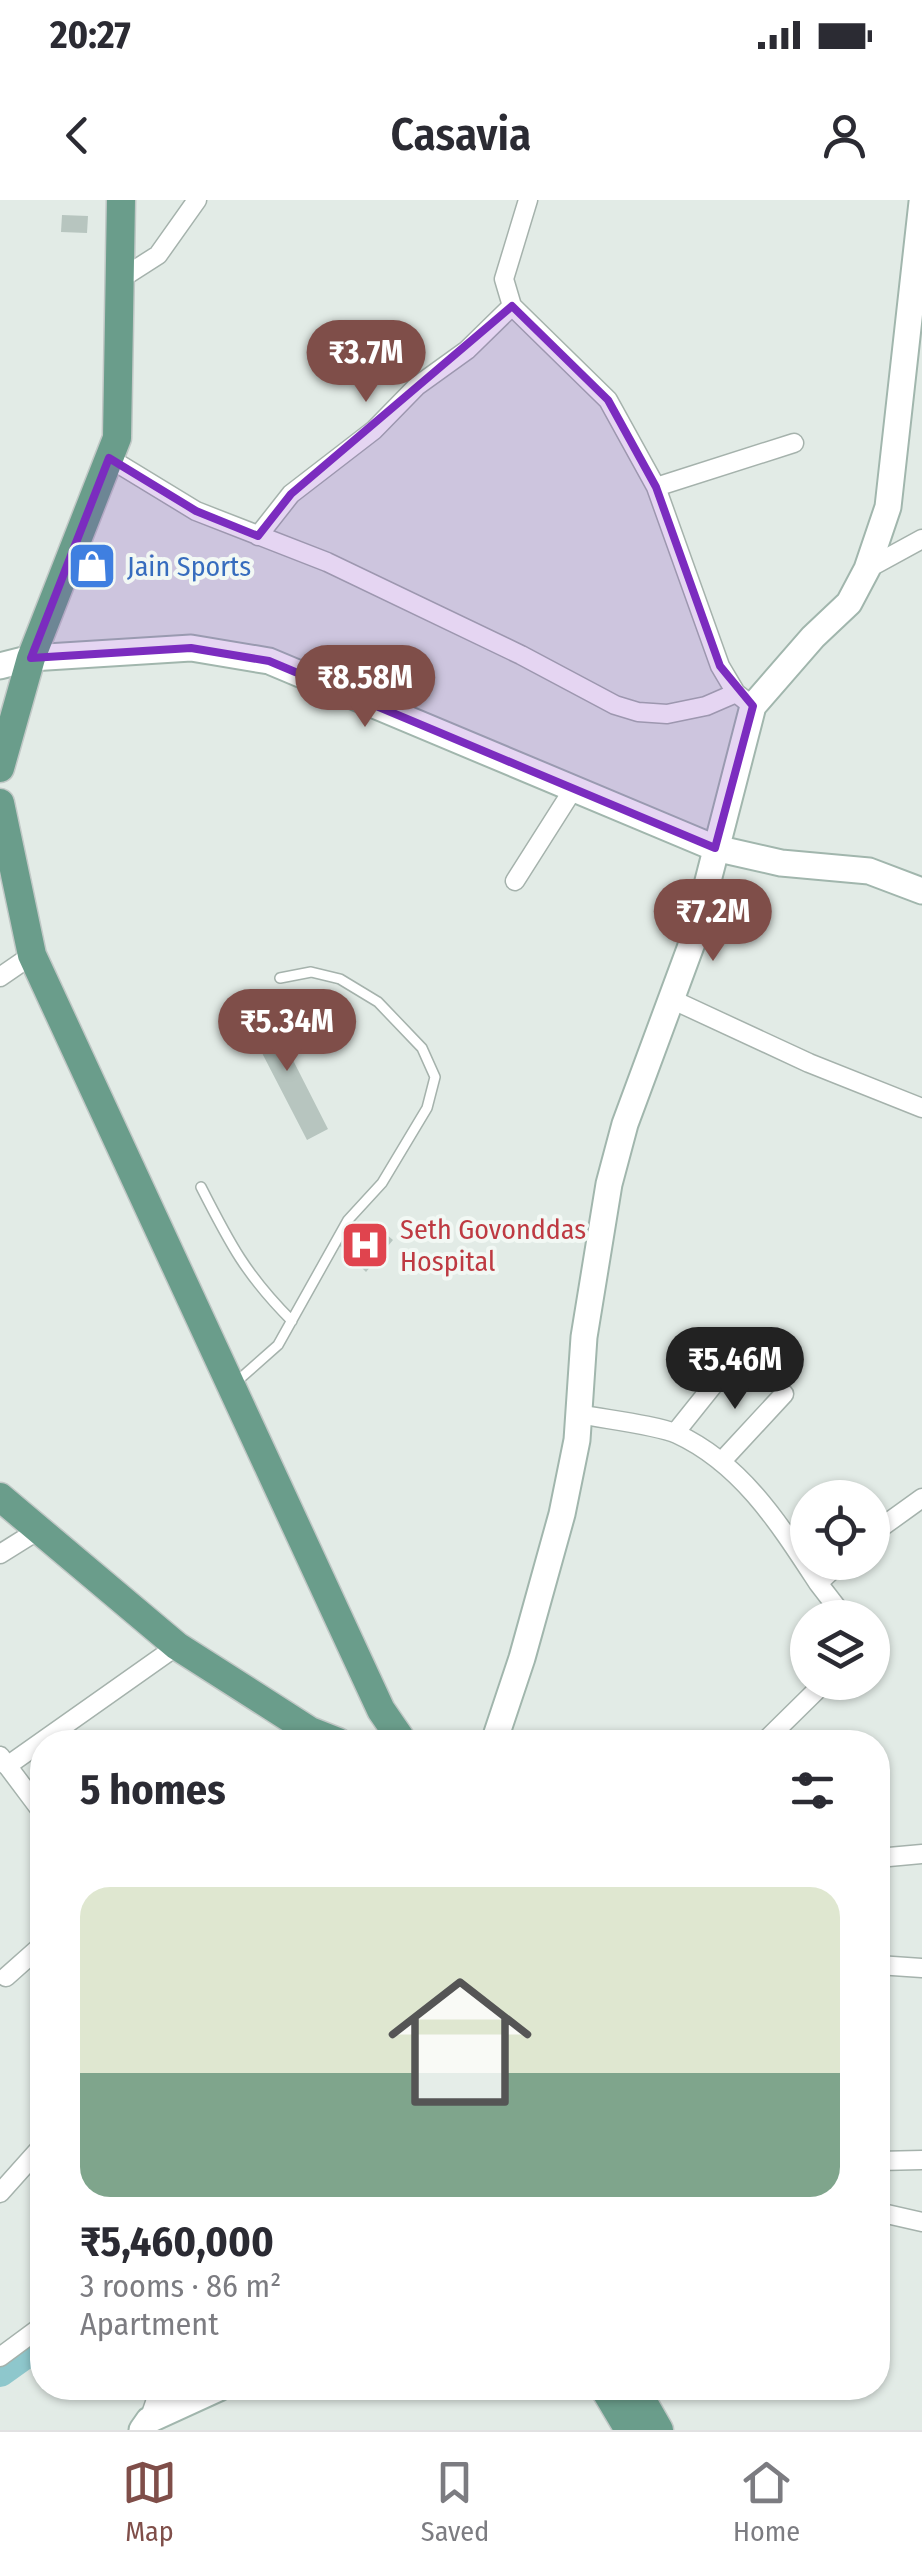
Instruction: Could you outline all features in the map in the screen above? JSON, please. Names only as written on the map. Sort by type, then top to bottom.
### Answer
[{"type":"main road","points":[[0,768],[31,658],[117,438],[121,200]]},
{"type":"main road","points":[[0,803],[32,955],[390,1730]]},
{"type":"main road","points":[[0,1497],[177,1646],[292,1730]]},
{"type":"main road","points":[[611,2400],[629,2430]]},
{"type":"main road","points":[[642,2400],[659,2430]]},
{"type":"street","points":[[119,280],[158,255],[197,200]]},
{"type":"street","points":[[498,1730],[562,1514],[577,1440],[584,1337],[609,1184],[625,1124],[692,943],[744,700],[720,666],[656,488],[608,400],[512,306],[504,279],[528,200]]},
{"type":"street","points":[[109,458],[196,512],[327,562],[615,705],[667,714],[744,700],[849,603],[867,569],[888,507],[922,202]]},
{"type":"street","points":[[258,536],[291,494],[374,430],[417,386],[466,350],[512,306]]},
{"type":"street","points":[[656,488],[794,443]]},
{"type":"street","points":[[867,569],[922,539]]},
{"type":"street","points":[[0,666],[31,658],[191,648],[268,660],[715,848],[781,863],[869,871],[922,891]]},
{"type":"street","points":[[515,881],[574,788]]},
{"type":"street","points":[[0,977],[32,955]]},
{"type":"street","points":[[671,1000],[809,1063],[922,1108]]},
{"type":"street","points":[[675,1433],[739,1353]]},
{"type":"street","points":[[721,1462],[784,1394]]},
{"type":"street","points":[[579,1414],[675,1433],[721,1462],[753,1491],[831,1600]]},
{"type":"street","points":[[890,1521],[922,1498]]},
{"type":"street","points":[[0,1554],[40,1529]]},
{"type":"street","points":[[818,1583],[821,1580]]},
{"type":"street","points":[[51,1730],[177,1646]]},
{"type":"street","points":[[776,1730],[806,1700]]},
{"type":"street","points":[[30,1744],[4,1761],[30,1796]]},
{"type":"street","points":[[890,1857],[922,1854]]},
{"type":"street","points":[[2,1976],[30,1954]]},
{"type":"street","points":[[890,1966],[922,1968]]},
{"type":"street","points":[[0,2193],[30,2159]]},
{"type":"street","points":[[890,2161],[922,2160]]},
{"type":"street","points":[[890,2215],[922,2222]]},
{"type":"street","points":[[0,2357],[30,2335]]},
{"type":"street","points":[[145,2425],[155,2400]]},
{"type":"street","points":[[145,2425],[195,2400]]},
{"type":"lane","points":[[231,1387],[278,1345],[348,1220],[382,1183],[428,1108],[435,1077],[422,1048],[378,1002],[340,979],[311,972],[280,978]]},
{"type":"lane","points":[[201,1187],[236,1256],[258,1287],[292,1321]]},
{"type":"highlighted area","points":[[512,306],[608,400],[656,487],[720,666],[753,706],[715,848],[269,661],[191,648],[31,658],[109,458],[196,511],[258,536],[291,494]]},
{"type":"building","points":[[62,215],[88,216],[87,233],[61,232]]},
{"type":"building","name":"Jain Sports","points":[[83,548],[110,563],[101,583],[74,569]]},
{"type":"building","points":[[267,1009],[328,1129],[307,1140],[245,1020]]},
{"type":"building","points":[[358,1221],[369,1230],[374,1224],[393,1240],[366,1272],[338,1244]]},
{"type":"waterway","points":[[0,2372],[30,2351]]},
{"type":"place","name":"Jain Sports","points":[[92,566]]},
{"type":"place","name":"Seth Govonddas Hospital","points":[[365,1245]]}]
